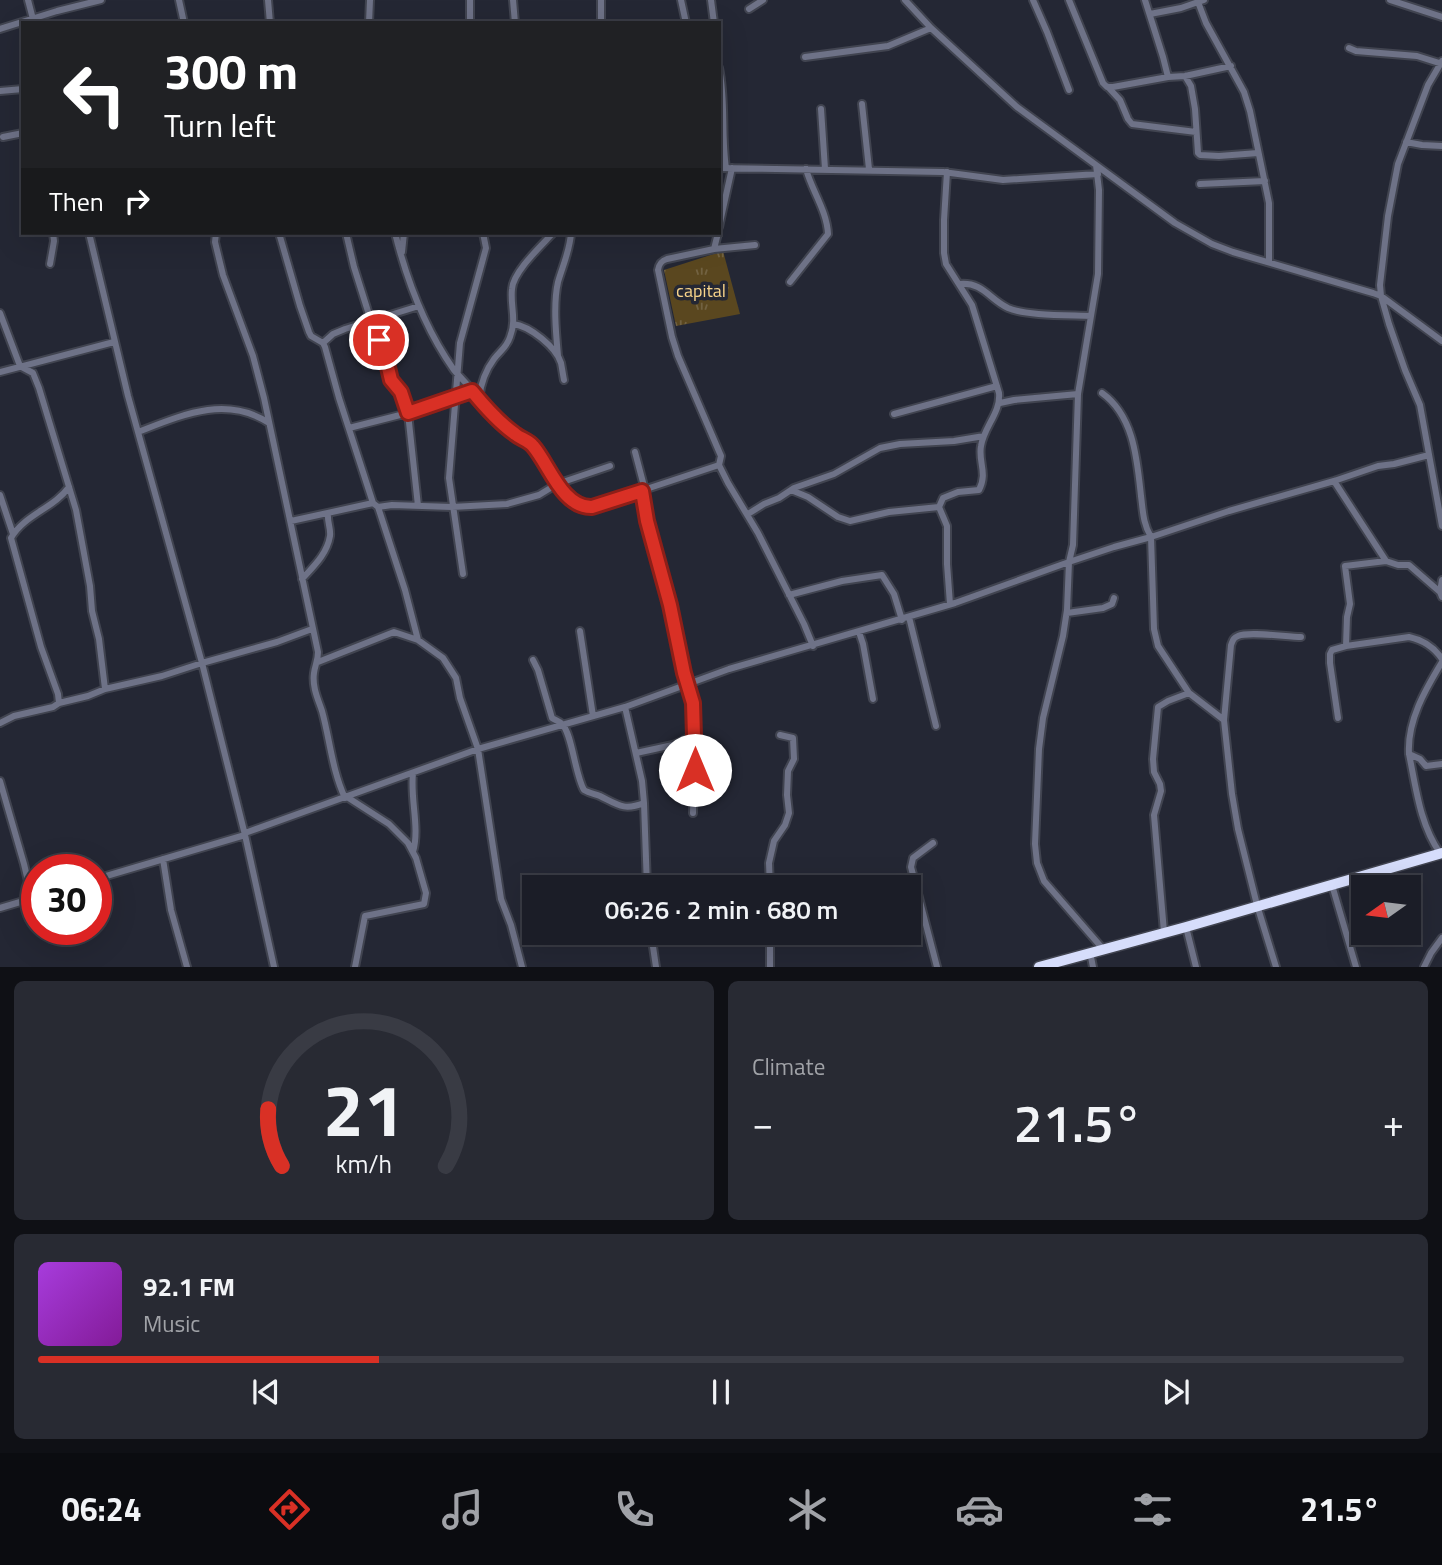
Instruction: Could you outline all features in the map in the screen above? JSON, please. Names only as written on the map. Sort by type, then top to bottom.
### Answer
[{"type":"highway","points":[[1039,967],[1441,853]]},
{"type":"street","points":[[28,0],[33,20],[101,0]]},
{"type":"street","points":[[179,0],[184,21]]},
{"type":"street","points":[[268,0],[270,21]]},
{"type":"street","points":[[369,21],[370,0]]},
{"type":"street","points":[[470,0],[470,21]]},
{"type":"street","points":[[513,0],[515,21]]},
{"type":"street","points":[[601,0],[601,21]]},
{"type":"street","points":[[681,0],[686,21]]},
{"type":"street","points":[[711,0],[714,21]]},
{"type":"street","points":[[749,9],[763,0]]},
{"type":"street","points":[[907,2],[918,0]]},
{"type":"street","points":[[1033,0],[1069,90]]},
{"type":"street","points":[[1069,0],[1103,83],[1120,100],[1132,124],[1196,132]]},
{"type":"street","points":[[1145,0],[1168,77]]},
{"type":"street","points":[[1390,0],[1442,18]]},
{"type":"street","points":[[1150,14],[1201,1],[1206,23],[1231,66],[1250,111],[1269,203],[1269,261]]},
{"type":"street","points":[[907,2],[931,28],[1017,107],[1175,223],[1212,244],[1233,252],[1381,296],[1442,341]]},
{"type":"street","points":[[0,29],[21,23]]},
{"type":"street","points":[[805,57],[888,46],[931,28]]},
{"type":"street","points":[[1349,48],[1356,51],[1417,56],[1441,63],[1428,85],[1398,164],[1388,216],[1380,285],[1381,296],[1405,370],[1420,405],[1442,526]]},
{"type":"street","points":[[1107,86],[1185,76],[1231,66]]},
{"type":"street","points":[[1185,76],[1191,86],[1195,109],[1196,148],[1200,155],[1258,153]]},
{"type":"street","points":[[721,80],[726,168],[721,210]]},
{"type":"street","points":[[0,91],[21,89]]},
{"type":"street","points":[[862,104],[869,169]]},
{"type":"street","points":[[821,109],[825,169]]},
{"type":"street","points":[[3,137],[21,133]]},
{"type":"street","points":[[1406,142],[1442,146]]},
{"type":"street","points":[[1096,165],[1098,274],[1078,394],[1073,545],[1069,562],[1067,613],[1040,739],[1035,845],[1037,863],[1044,881],[1103,949]]},
{"type":"street","points":[[726,168],[947,172],[1003,180],[1098,174]]},
{"type":"street","points":[[790,282],[828,234],[825,217],[806,169]]},
{"type":"street","points":[[947,172],[945,258],[974,312],[1000,403],[980,446],[984,478],[979,490],[958,492],[943,498],[939,507],[947,526],[950,604]]},
{"type":"street","points":[[1200,184],[1265,181]]},
{"type":"street","points":[[50,264],[53,235]]},
{"type":"street","points":[[89,235],[114,342],[202,663],[245,834],[274,967]]},
{"type":"street","points":[[216,235],[223,275],[253,356],[291,520],[318,652],[314,673],[315,693],[339,785],[346,797],[389,824],[408,843],[426,892],[424,904],[365,916],[355,967]]},
{"type":"street","points":[[280,235],[309,332],[323,343],[349,428],[405,590],[418,640]]},
{"type":"street","points":[[346,235],[354,267],[391,380],[401,392],[408,413],[418,506]]},
{"type":"street","points":[[396,235],[419,306],[447,360],[496,419],[533,445],[558,484],[578,504],[586,507],[719,465]]},
{"type":"street","points":[[402,258],[404,235]]},
{"type":"street","points":[[463,575],[449,478],[460,343],[486,248],[483,235]]},
{"type":"street","points":[[349,428],[408,413],[454,398],[471,389],[510,340],[514,315],[514,280],[551,235]]},
{"type":"street","points":[[558,356],[558,285],[571,235]]},
{"type":"street","points":[[714,249],[718,235]]},
{"type":"street","points":[[755,245],[714,249],[667,259],[659,265],[658,271],[672,337],[685,375],[721,456],[719,465],[727,483],[748,514],[813,646]]},
{"type":"street","points":[[960,284],[977,286],[1003,305],[1015,310],[1091,316]]},
{"type":"street","points":[[323,343],[333,334],[419,306]]},
{"type":"street","points":[[0,313],[20,366],[33,373],[39,388],[76,510],[105,689]]},
{"type":"street","points":[[513,324],[527,328],[551,347],[561,362],[564,380]]},
{"type":"street","points":[[0,372],[114,342]]},
{"type":"street","points":[[447,360],[460,343]]},
{"type":"street","points":[[478,398],[484,374]]},
{"type":"street","points":[[894,414],[997,386]]},
{"type":"street","points":[[1102,393],[1112,401],[1127,422],[1137,460],[1144,527],[1151,537],[1154,629],[1158,646],[1189,693],[1224,720]]},
{"type":"street","points":[[1000,403],[1078,394]]},
{"type":"street","points":[[138,432],[201,411],[217,409],[256,414],[269,423]]},
{"type":"street","points":[[748,514],[791,490],[827,477],[880,448],[984,436]]},
{"type":"street","points":[[635,452],[644,490],[647,521],[693,703],[695,770],[692,813]]},
{"type":"street","points":[[112,874],[245,834],[478,749],[625,707],[729,670],[950,604],[1114,547],[1240,508],[1378,466],[1429,455]]},
{"type":"street","points":[[291,520],[375,505],[452,507],[507,504],[538,495],[558,484],[610,466]]},
{"type":"street","points":[[1334,481],[1386,561]]},
{"type":"street","points":[[13,534],[42,508],[64,494],[69,487]]},
{"type":"street","points":[[791,490],[850,521],[888,512],[939,507]]},
{"type":"street","points":[[0,495],[13,534],[11,543],[59,703]]},
{"type":"street","points":[[302,579],[326,549],[331,533],[327,522],[328,513]]},
{"type":"street","points":[[1346,646],[1350,604],[1345,566],[1386,561],[1409,565],[1441,594]]},
{"type":"street","points":[[789,595],[842,581],[882,575],[905,618],[936,726]]},
{"type":"street","points":[[1441,594],[1442,580]]},
{"type":"street","points":[[1067,613],[1103,608],[1112,604],[1115,598]]},
{"type":"street","points":[[0,723],[14,716],[52,707],[105,689],[162,676],[312,629]]},
{"type":"street","points":[[580,631],[593,716]]},
{"type":"street","points":[[318,662],[394,632],[418,640],[443,658],[456,678],[478,749],[501,899],[522,967]]},
{"type":"street","points":[[859,632],[873,699]]},
{"type":"street","points":[[1276,967],[1238,830],[1224,720],[1231,645],[1234,639],[1243,635],[1301,637]]},
{"type":"street","points":[[1338,718],[1330,654],[1332,650],[1409,637],[1434,649],[1442,661],[1421,699],[1410,735],[1409,754],[1422,813],[1434,844],[1441,853]]},
{"type":"street","points":[[533,660],[552,718],[563,725],[568,733],[584,790],[620,807],[644,803]]},
{"type":"street","points":[[1164,932],[1154,815],[1161,791],[1154,772],[1153,745],[1158,708],[1189,693]]},
{"type":"street","points":[[625,707],[644,803],[647,875]]},
{"type":"street","points":[[770,875],[774,841],[785,825],[789,813],[788,771],[794,759],[793,738],[780,734]]},
{"type":"street","points":[[636,752],[673,745],[695,735]]},
{"type":"street","points":[[1409,754],[1427,766],[1442,764]]},
{"type":"street","points":[[413,773],[416,840],[413,852]]},
{"type":"street","points":[[0,781],[21,854]]},
{"type":"street","points":[[933,843],[913,858],[911,867],[937,967]]},
{"type":"street","points":[[163,859],[171,910],[187,967]]},
{"type":"street","points":[[1332,885],[1356,967]]},
{"type":"street","points":[[0,908],[21,902]]},
{"type":"street","points":[[1186,927],[1196,967]]},
{"type":"street","points":[[1424,967],[1442,938]]},
{"type":"street","points":[[653,945],[656,967]]},
{"type":"street","points":[[770,967],[771,945]]},
{"type":"street","points":[[1090,952],[1093,967]]},
{"type":"green space","name":"capital","points":[[723,251],[740,314],[676,326],[664,270]]},
{"type":"route","points":[[379,340],[388,373],[401,392],[408,413],[472,391],[496,419],[533,445],[558,484],[578,504],[592,507],[642,491],[647,521],[693,703],[695,770]]}]
